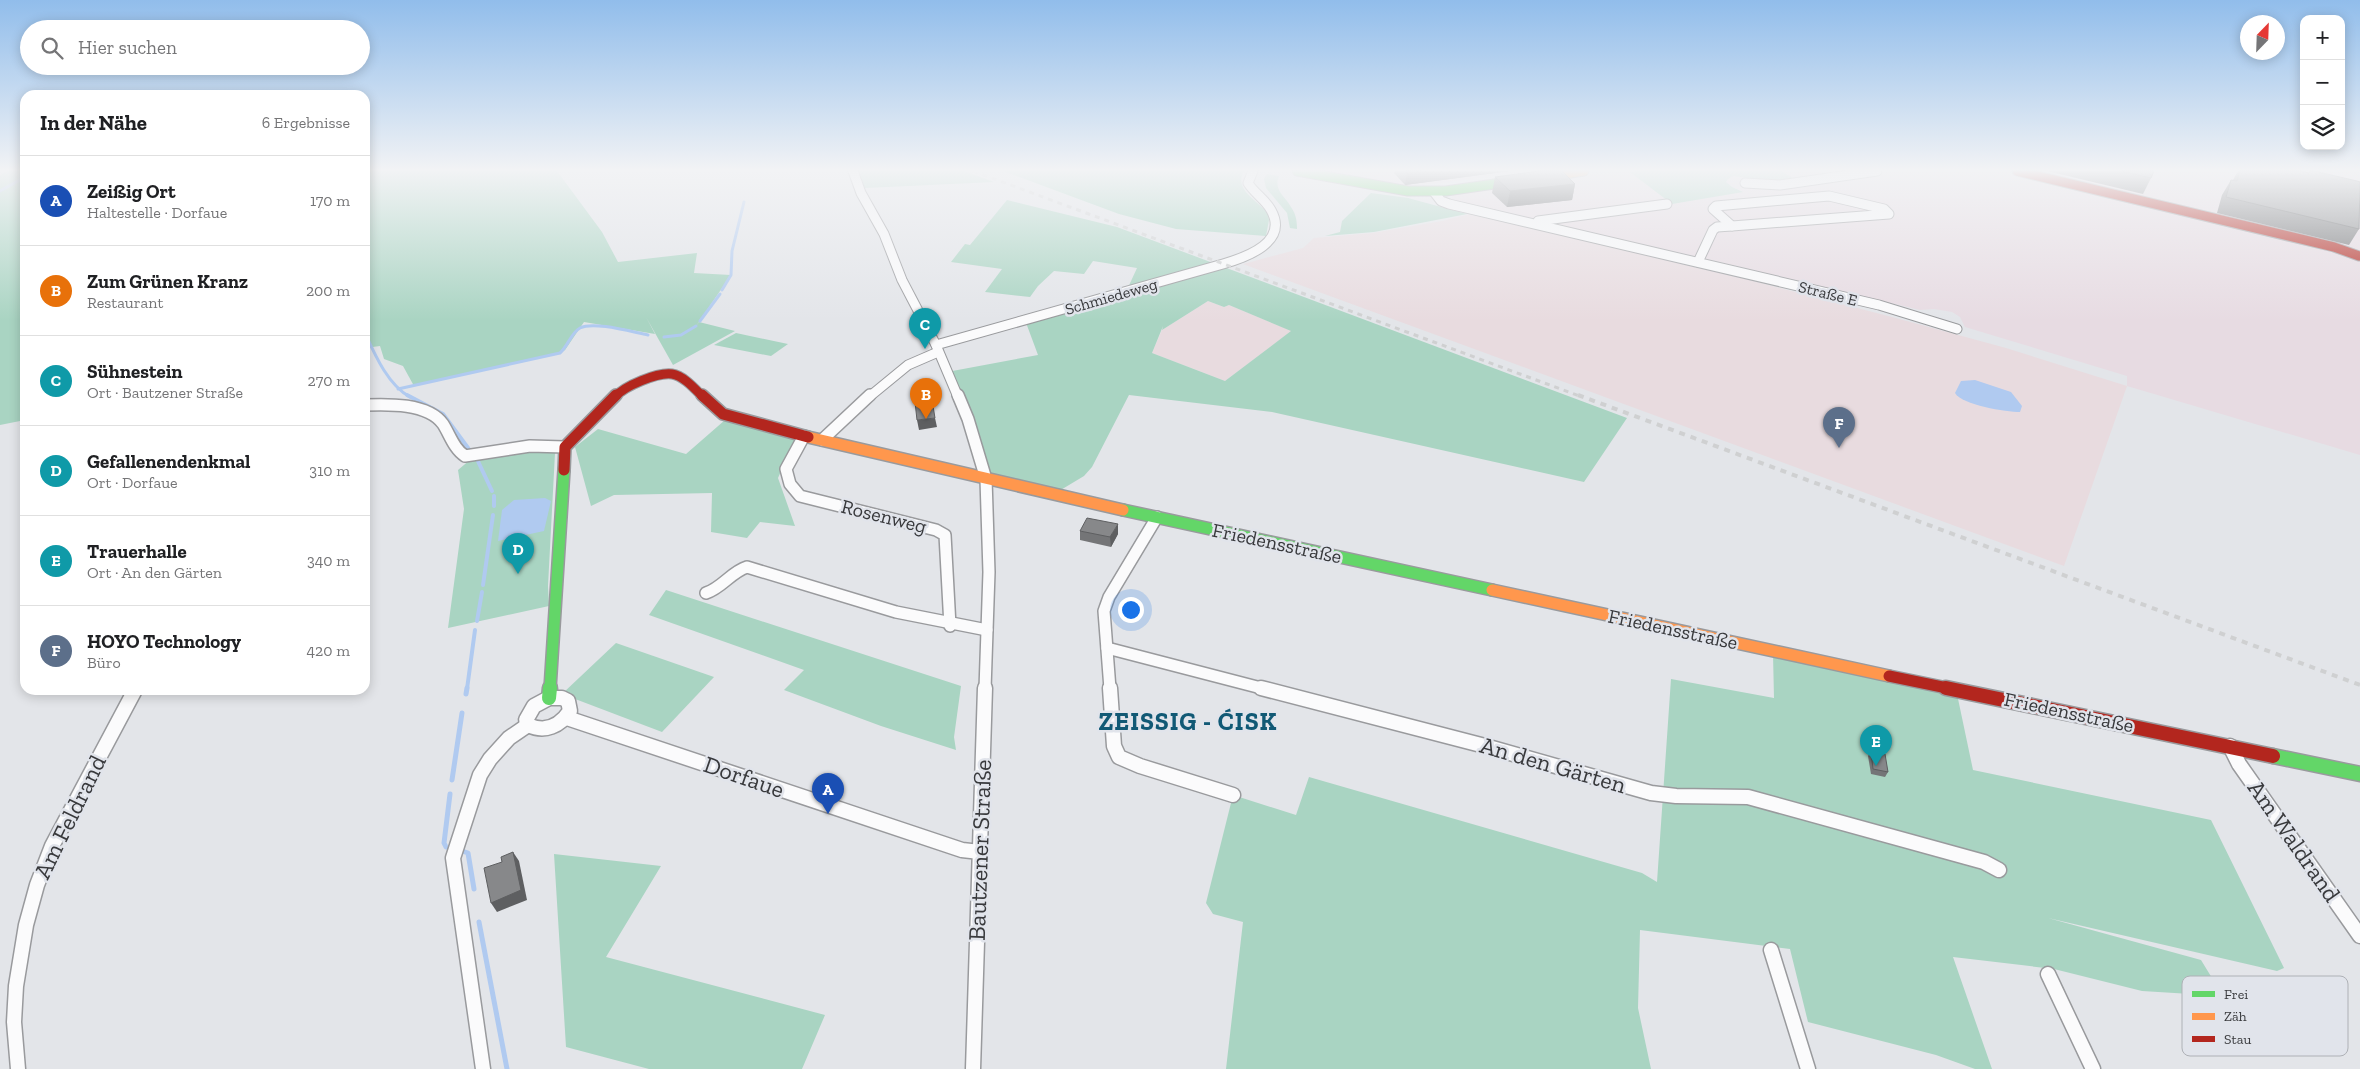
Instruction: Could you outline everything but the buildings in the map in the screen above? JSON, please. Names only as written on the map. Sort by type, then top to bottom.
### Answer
[{"type":"street","name":"Bautzener Straße","points":[[875,221],[884,234],[916,310],[937,349],[968,419],[986,479],[989,572],[974,1069]]},
{"type":"street","name":"Schmiedeweg","points":[[822,440],[895,375],[937,349],[1234,260],[1262,248],[1273,238],[1276,230],[1274,221]]},
{"type":"street","name":"Straße E","points":[[1524,221],[1879,305],[1957,329]]},
{"type":"street","name":"Straße E","points":[[1529,222],[1538,221]]},
{"type":"street","points":[[1726,221],[1732,226]]},
{"type":"street","points":[[1698,262],[1713,230],[1717,227],[1804,221]]},
{"type":"street","points":[[2212,221],[2359,256]]},
{"type":"street","points":[[549,698],[565,447],[618,393],[627,387],[670,374],[678,376],[694,387],[713,409],[723,414],[804,436],[986,479]]},
{"type":"street","points":[[370,405],[395,406],[437,417],[447,430],[459,453],[465,456],[530,446],[565,447]]},
{"type":"street","name":"Rosenweg","points":[[804,436],[786,469],[786,474],[795,492],[800,496],[936,530],[945,535],[950,626]]},
{"type":"street","name":"Friedensstraße","points":[[986,479],[1776,652],[2360,774]]},
{"type":"street","points":[[1157,517],[1109,597],[1104,611],[1114,746],[1119,757],[1140,766],[1233,795]]},
{"type":"street","points":[[706,593],[713,592],[738,569],[747,568],[950,626],[987,630]]},
{"type":"street","name":"An den Gärten","points":[[1107,648],[1475,744],[1651,793],[1676,796],[1748,797],[1984,862],[1999,870]]},
{"type":"street","name":"Am Feldrand","points":[[18,1069],[14,1009],[26,924],[40,873],[52,846],[132,695]]},
{"type":"street","points":[[549,698],[568,701],[570,711],[566,718],[547,729],[533,728],[528,725],[526,720],[529,710],[534,705],[549,698]]},
{"type":"street","name":"Dorfaue","points":[[566,718],[962,850],[980,852]]},
{"type":"street","points":[[483,1069],[453,858],[480,775],[490,758],[509,738],[528,725]]},
{"type":"street","name":"Am Waldrand","points":[[2230,746],[2239,764],[2360,936]]},
{"type":"street","points":[[1771,950],[1808,1069]]},
{"type":"street","points":[[2048,974],[2093,1069]]},
{"type":"shaded area","points":[[1442,221],[1499,221],[1753,281],[2006,348],[2127,386],[2064,566],[1243,264],[1303,248],[1314,238],[1373,233]]},
{"type":"shaded area","points":[[1539,221],[2360,221],[2360,455],[2127,386],[2127,376],[1965,327],[1960,317],[1952,312],[1934,309],[1920,310]]},
{"type":"shaded area","points":[[1208,301],[1224,307],[1229,305],[1292,331],[1225,381],[1152,353],[1162,330]]},
{"type":"green space","points":[[0,221],[20,221],[20,421],[0,425]]},
{"type":"green space","points":[[370,221],[594,221],[618,262],[697,253],[694,273],[731,275],[696,326],[699,322],[735,331],[673,365],[646,317],[655,334],[584,322],[565,350],[560,353],[414,386],[403,366],[384,359],[380,346],[370,347]]},
{"type":"green space","points":[[990,221],[1092,221],[1117,227],[1627,418],[1584,482],[1272,412],[1129,395],[1130,393],[1092,467],[1084,476],[1054,494],[987,478],[947,372],[1038,355],[1025,320],[1126,292],[1137,268],[1093,261],[1084,274],[1054,271],[1038,286],[1030,297],[985,292],[1002,269],[951,262],[965,244],[970,245]],"holes":[[[1208,301],[1224,307],[1229,305],[1291,331],[1225,381],[1152,353],[1163,326],[1162,330]]]},
{"type":"green space","points":[[1145,221],[1269,221],[1266,236],[1176,229]]},
{"type":"green space","points":[[1289,221],[1296,221],[1297,229],[1290,228]]},
{"type":"green space","points":[[1342,221],[1431,221],[1374,232],[1325,236],[1340,232]]},
{"type":"green space","points":[[736,333],[788,344],[771,356],[714,345]]},
{"type":"green space","points":[[725,420],[795,440],[778,478],[795,526],[760,522],[747,538],[711,532],[712,493],[614,495],[591,506],[575,447],[598,429],[686,454]]},
{"type":"green space","points":[[524,452],[555,453],[548,586],[549,606],[448,628],[464,509],[458,470],[471,459]]},
{"type":"green space","points":[[666,590],[961,686],[954,737],[956,750],[881,726],[784,690],[804,670],[649,615]]},
{"type":"green space","points":[[616,643],[714,677],[662,732],[562,694]]},
{"type":"green space","points":[[1773,654],[1957,694],[1973,770],[2211,820],[2284,968],[2277,971],[2048,918],[2201,960],[2211,976],[2182,976],[2182,993],[2142,991],[2054,969],[1953,957],[1992,1069],[1975,1069],[1936,1055],[1808,1022],[1790,949],[1640,930],[1638,1008],[1651,1069],[1226,1069],[1243,922],[1213,914],[1206,903],[1233,795],[1296,815],[1309,777],[1642,873],[1657,882],[1671,679],[1774,698]]},
{"type":"green space","points":[[554,854],[661,866],[606,957],[825,1015],[802,1069],[649,1069],[566,1047]]},
{"type":"water","points":[[1975,380],[2011,392],[2022,406],[2020,412],[2005,411],[1975,404],[1966,401],[1955,393],[1961,381]]},
{"type":"water","points":[[545,498],[551,501],[544,531],[498,541],[502,510],[514,500]]},
{"type":"waterway","points":[[722,290],[731,275],[732,251],[739,221]]},
{"type":"waterway","points":[[700,321],[720,294]]},
{"type":"waterway","points":[[399,389],[560,353],[577,330],[586,326],[613,328],[648,335]]},
{"type":"waterway","points":[[664,337],[681,335],[696,326]]},
{"type":"waterway","points":[[370,343],[378,360],[399,389]]},
{"type":"waterway","points":[[399,389],[410,397]]},
{"type":"waterway","points":[[407,395],[443,414],[471,452]]},
{"type":"waterway","points":[[476,457],[492,491]]},
{"type":"waterway","points":[[494,496],[494,506]]},
{"type":"waterway","points":[[483,585],[493,515]]},
{"type":"waterway","points":[[477,621],[482,592]]},
{"type":"waterway","points":[[467,689],[475,630]]},
{"type":"waterway","points":[[466,694],[467,688]]},
{"type":"waterway","points":[[452,780],[462,713]]},
{"type":"waterway","points":[[446,847],[444,843],[450,794]]},
{"type":"waterway","points":[[462,851],[468,853],[474,889]]},
{"type":"waterway","points":[[479,922],[507,1069]]},
{"type":"railway","points":[[1107,221],[1582,397]]},
{"type":"railway","points":[[1578,395],[2360,685]]},
{"type":"traffic: fast","points":[[549,698],[564,470]]},
{"type":"traffic: fast","points":[[1123,510],[1492,590]]},
{"type":"traffic: fast","points":[[2273,756],[2360,774]]},
{"type":"traffic: slow","points":[[808,437],[1123,510]]},
{"type":"traffic: slow","points":[[1492,590],[1889,676]]},
{"type":"traffic: jam","points":[[2225,221],[2334,247],[2359,256]]},
{"type":"traffic: jam","points":[[564,470],[565,447],[618,393],[643,380],[664,374],[673,374],[686,381],[723,414],[808,437]]},
{"type":"traffic: jam","points":[[1889,676],[2273,756]]},
{"type":"place","name":"Sühnestein","points":[[925,349]]},
{"type":"place","name":"Zum Grünen Kranz","points":[[926,419]]},
{"type":"place","name":"HOYO Technology","points":[[1839,448]]},
{"type":"place","name":"Gefallenendenkmal","points":[[518,574]]},
{"type":"place","name":"Trauerhalle","points":[[1876,766]]},
{"type":"place","name":"Zeißig Ort","points":[[828,814]]},
{"type":"district","name":"ZEISSIG - ĆISK","points":[[1188,721]]}]
